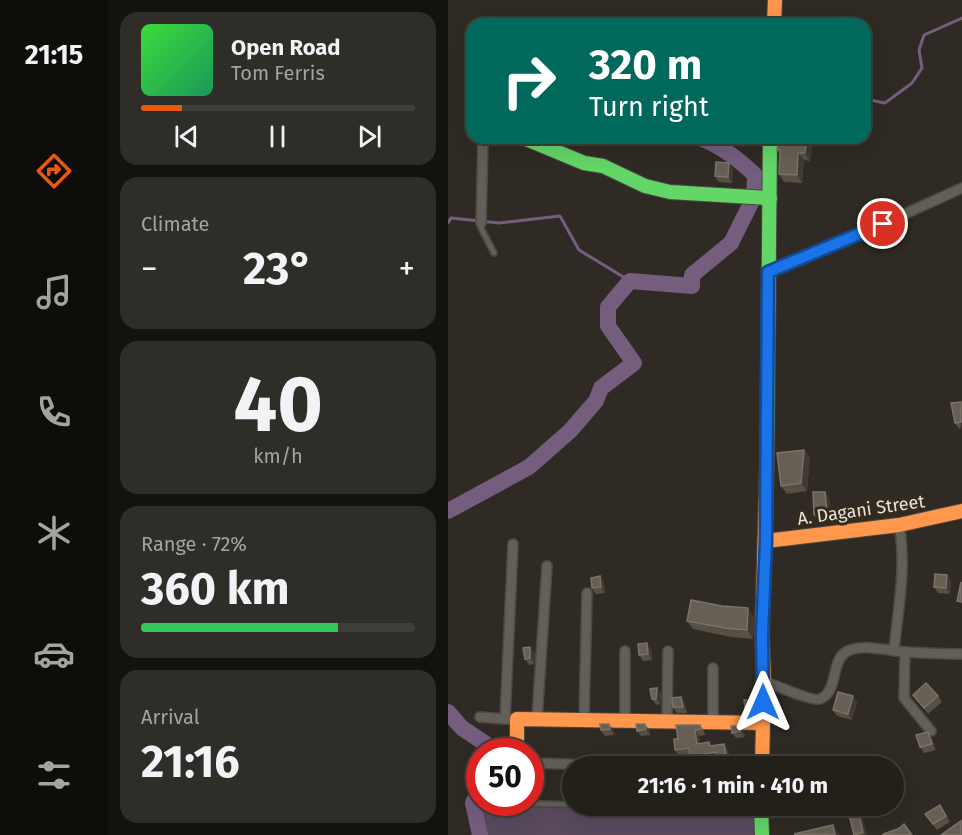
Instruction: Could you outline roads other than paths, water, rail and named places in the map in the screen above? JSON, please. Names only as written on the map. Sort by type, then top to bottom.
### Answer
[{"type":"street","points":[[774,18],[775,0]]},
{"type":"street","points":[[481,218],[483,144]]},
{"type":"street","points":[[540,144],[584,163],[603,166],[645,186],[670,192],[762,198]]},
{"type":"street","points":[[762,756],[768,272],[762,198],[769,144]]},
{"type":"street","points":[[768,272],[843,242],[961,188]]},
{"type":"street","name":"A. Dagani Street","points":[[766,541],[899,525],[961,511]]},
{"type":"street","points":[[894,651],[904,549],[899,525]]},
{"type":"street","points":[[513,543],[511,719],[514,738]]},
{"type":"street","points":[[537,719],[547,566]]},
{"type":"street","points":[[584,720],[587,593]]},
{"type":"street","points":[[764,681],[793,690],[814,701],[823,699],[832,687],[843,654],[865,647],[905,652],[961,654]]},
{"type":"street","points":[[625,651],[625,720]]},
{"type":"street","points":[[667,721],[668,651]]},
{"type":"street","points":[[905,652],[904,698],[931,731]]},
{"type":"street","points":[[713,668],[713,721]]},
{"type":"street","points":[[480,717],[763,723]]},
{"type":"street","points":[[544,763],[562,764]]},
{"type":"street","points":[[761,816],[762,835]]},
{"type":"lane","points":[[481,218],[481,228],[494,253]]},
{"type":"lane","points":[[544,804],[562,804]]},
{"type":"waterway","points":[[871,100],[885,103],[912,83],[922,68],[919,50],[924,35],[962,18]]},
{"type":"waterway","points":[[448,511],[529,467],[570,431],[596,401],[601,388],[634,363],[608,326],[608,307],[630,281],[692,286],[692,275],[731,243],[754,197],[755,175],[714,144]]},
{"type":"waterway","points":[[448,223],[451,218],[499,223],[560,216],[579,250],[630,281]]},
{"type":"waterway","points":[[448,712],[462,728],[477,738]]},
{"type":"waterway","points":[[476,816],[480,835]]}]
